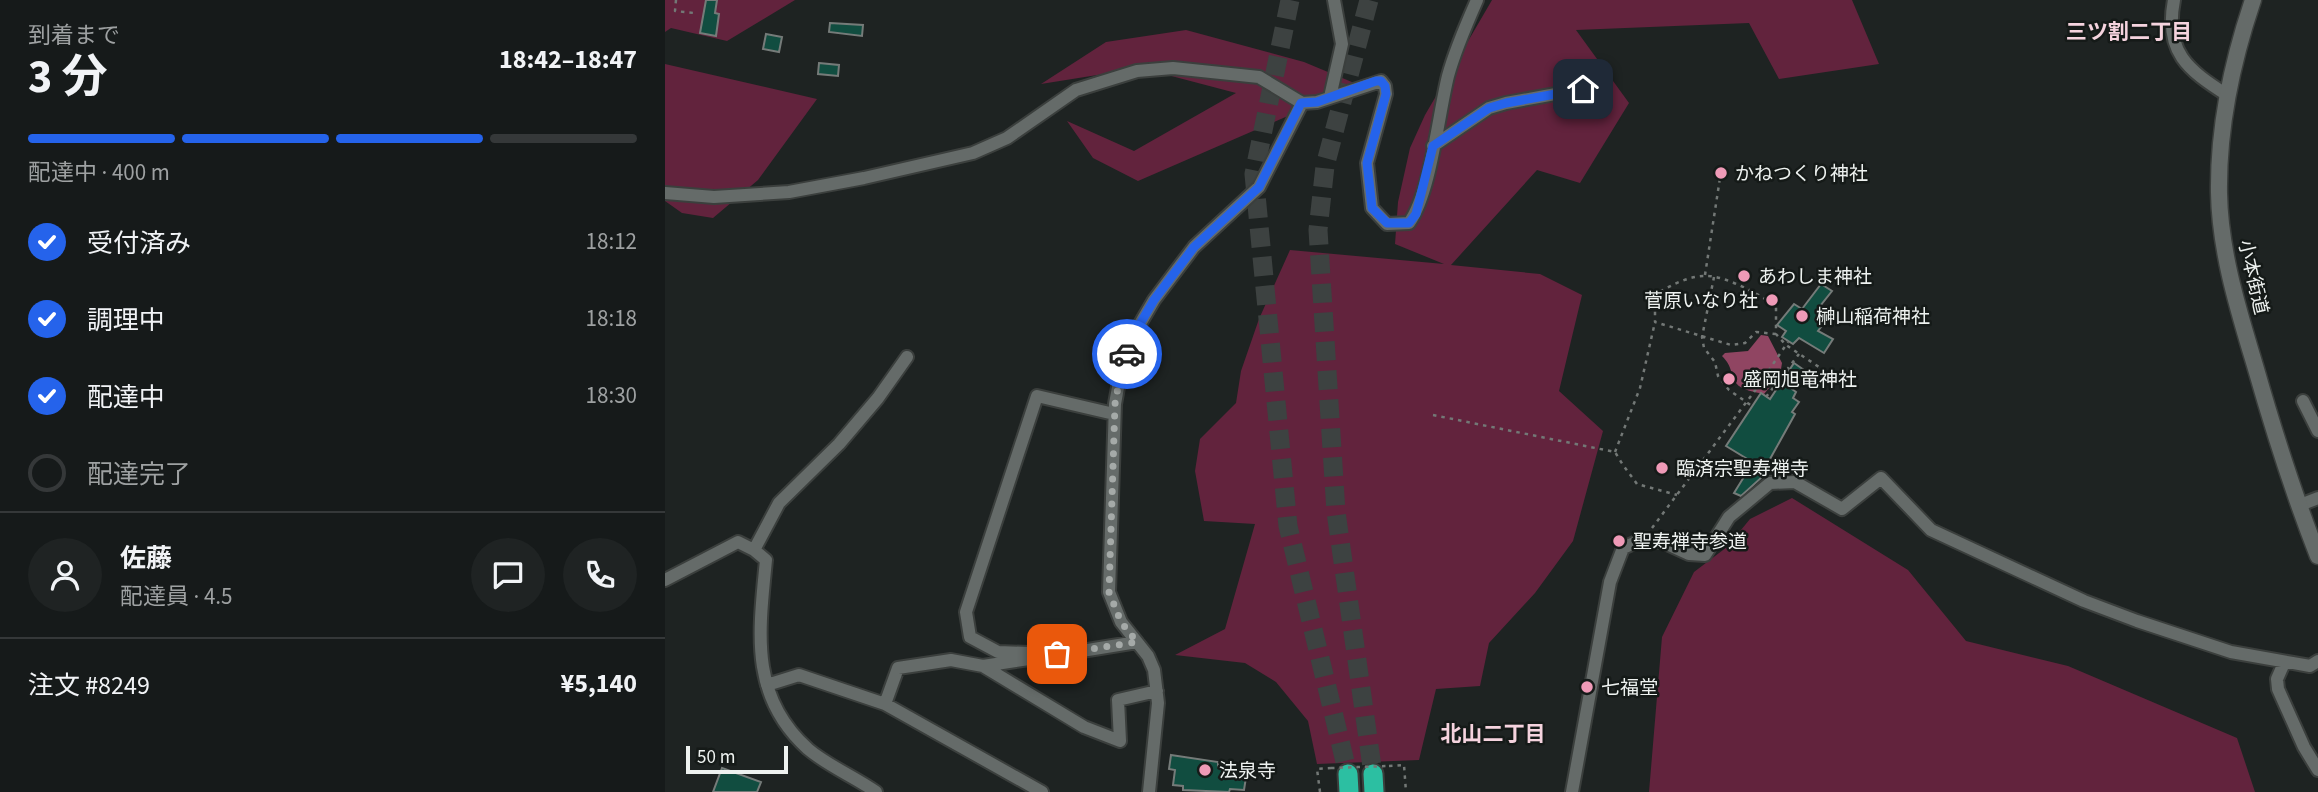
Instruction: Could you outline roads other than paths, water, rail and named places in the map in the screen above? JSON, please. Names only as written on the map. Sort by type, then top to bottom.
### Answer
[{"type":"street","points":[[1330,97],[1342,44],[1334,0]]},
{"type":"street","points":[[665,193],[714,197],[789,192],[973,153],[1007,138],[1076,90],[1137,72],[1173,68],[1259,77],[1301,103],[1317,102],[1381,81],[1386,94],[1367,163],[1372,208],[1387,223],[1409,223],[1416,214],[1451,68],[1476,0]]},
{"type":"street","points":[[2174,0],[2174,36],[2181,58],[2200,77],[2227,95]]},
{"type":"street","name":"小本街道","points":[[2253,0],[2238,43],[2227,95],[2220,149],[2219,194],[2229,273],[2261,388],[2318,556]]},
{"type":"street","points":[[1433,146],[1489,108],[1583,89]]},
{"type":"street","points":[[1149,792],[1158,703],[1154,670],[1148,656],[1121,622],[1109,592],[1114,414],[1122,365],[1137,329],[1194,247],[1259,187],[1301,103]]},
{"type":"street","points":[[754,550],[779,503],[839,443],[878,398],[907,357]]},
{"type":"street","points":[[1057,654],[998,652],[970,637],[966,612],[1037,396],[1114,414]]},
{"type":"street","points":[[2303,401],[2318,431]]},
{"type":"street","points":[[1572,792],[1610,582],[1623,548],[1643,539],[1665,543],[1689,554],[1705,555],[1729,517],[1770,483],[1795,482],[1842,509],[1881,478],[1931,530],[2084,601],[2231,652],[2310,666],[2318,662]]},
{"type":"street","points":[[2299,505],[2318,498]]},
{"type":"street","points":[[665,580],[738,542],[766,560],[760,622],[768,692],[783,723],[810,750],[876,792]]},
{"type":"street","points":[[885,704],[898,668],[951,660],[983,666],[1137,642]]},
{"type":"street","points":[[2284,663],[2277,679],[2278,689],[2304,747],[2318,769]]},
{"type":"street","points":[[983,666],[1084,727],[1121,741],[1118,700],[1157,691]]},
{"type":"street","points":[[767,685],[799,675],[885,704],[1042,792]]},
{"type":"tunnel","points":[[1290,0],[1254,174],[1288,526],[1348,774]]},
{"type":"tunnel","points":[[1369,0],[1325,166],[1318,230],[1336,512],[1373,774]]},
{"type":"place","name":"かねつくり神社","points":[[1721,173]]},
{"type":"place","name":"あわしま神社","points":[[1744,276]]},
{"type":"place","name":"菅原いなり社","points":[[1772,300]]},
{"type":"place","name":"榊山稲荷神社","points":[[1802,316]]},
{"type":"place","name":"盛岡旭竜神社","points":[[1729,379]]},
{"type":"place","name":"臨済宗聖寿禅寺","points":[[1662,468]]},
{"type":"place","name":"聖寿禅寺参道","points":[[1619,541]]},
{"type":"place","name":"七福堂","points":[[1587,687]]},
{"type":"place","name":"法泉寺","points":[[1205,770]]},
{"type":"district","name":"三ツ割二丁目","points":[[2129,32]]},
{"type":"district","name":"北山二丁目","points":[[1493,734]]}]
